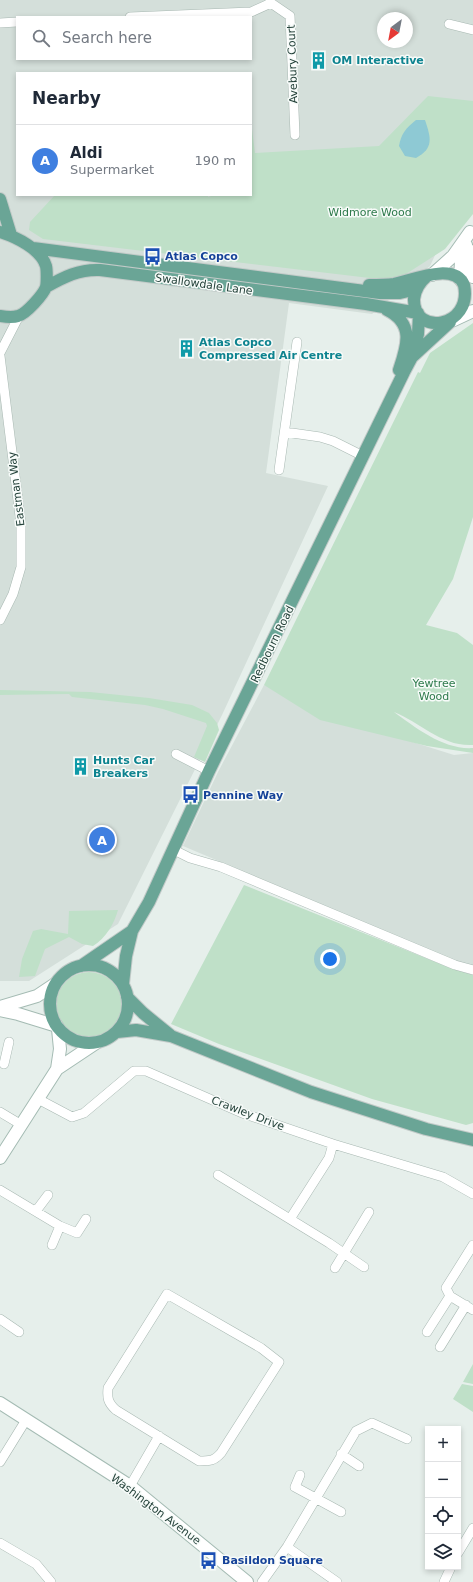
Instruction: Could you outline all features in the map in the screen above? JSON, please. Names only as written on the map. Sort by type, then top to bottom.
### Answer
[{"type":"main road","points":[[0,199],[6,234],[33,248],[46,266],[46,287],[34,303],[19,316],[9,318],[0,316]]},
{"type":"main road","name":"Swallowdale Lane","points":[[33,248],[391,293],[417,289]]},
{"type":"main road","name":"Swallowdale Lane","points":[[46,287],[67,275],[86,270],[100,270],[366,304],[419,314]]},
{"type":"main road","points":[[447,273],[467,281],[467,294],[471,305],[452,321],[434,323],[423,319],[414,303],[417,289],[430,276],[447,273]]},
{"type":"main road","name":"Swallowdale Lane","points":[[303,282],[385,285],[430,276]]},
{"type":"main road","name":"Swallowdale Lane","points":[[366,304],[384,309],[402,322],[407,332],[407,342],[384,413]]},
{"type":"main road","name":"Redbourn Road","points":[[123,984],[126,956],[132,931],[149,902],[209,771],[412,356],[418,334],[419,314]]},
{"type":"main road","name":"Redbourn Road","points":[[412,356],[452,321]]},
{"type":"main road","name":"Redbourn Road","points":[[81,966],[132,931]]},
{"type":"main road","points":[[117,1032],[125,1019],[128,1004],[123,984],[115,975],[104,968],[93,965],[81,966],[62,976],[55,984],[50,1005],[53,1018],[58,1027],[75,1041],[96,1043],[117,1032],[136,1030],[171,1036],[311,1092],[426,1128],[468,1139]]},
{"type":"main road","points":[[127,997],[143,1013],[171,1036]]},
{"type":"street","points":[[154,16],[251,12],[270,1]]},
{"type":"street","name":"Avebury Court","points":[[270,1],[290,16],[295,135]]},
{"type":"street","points":[[0,23],[16,22]]},
{"type":"street","points":[[449,24],[473,30]]},
{"type":"street","points":[[430,276],[453,256],[472,234]]},
{"type":"street","points":[[467,281],[461,261],[472,234]]},
{"type":"street","name":"Eastman Way","points":[[0,620],[13,594],[21,567],[21,524],[0,354],[19,316]]},
{"type":"street","points":[[279,470],[297,342]]},
{"type":"street","points":[[285,432],[320,437],[333,441],[363,456]]},
{"type":"street","points":[[176,754],[209,771]]},
{"type":"street","points":[[174,850],[190,858],[221,868],[455,965],[473,970]]},
{"type":"street","points":[[0,1007],[37,996],[55,984]]},
{"type":"street","points":[[0,1010],[18,1014],[58,1027],[60,1049],[57,1069]]},
{"type":"street","points":[[4,1064],[3,1052],[9,1042]]},
{"type":"street","points":[[0,1158],[20,1124],[57,1069],[96,1043]]},
{"type":"street","name":"Crawley Drive","points":[[38,1098],[72,1117],[84,1114],[134,1071],[146,1071],[242,1113],[333,1144],[444,1177],[473,1194]]},
{"type":"street","points":[[0,1112],[20,1124]]},
{"type":"street","points":[[290,1219],[329,1158],[333,1144]]},
{"type":"street","points":[[218,1175],[364,1267]]},
{"type":"street","points":[[0,1190],[60,1226],[77,1234],[86,1219]]},
{"type":"street","points":[[36,1212],[48,1195]]},
{"type":"street","points":[[335,1268],[368,1212]]},
{"type":"street","points":[[52,1245],[60,1226]]},
{"type":"street","points":[[440,1347],[469,1307],[450,1296],[446,1288],[473,1245]]},
{"type":"street","points":[[167,1294],[261,1348],[279,1362],[216,1459],[199,1461],[160,1436],[116,1410],[107,1398],[108,1388],[167,1294]]},
{"type":"street","points":[[427,1332],[450,1296]]},
{"type":"street","points":[[0,1319],[19,1332]]},
{"type":"street","name":"Washington Avenue","points":[[0,1404],[130,1486],[247,1582]]},
{"type":"street","points":[[0,1462],[26,1420]]},
{"type":"street","points":[[262,1582],[287,1547],[314,1498],[356,1431],[372,1423],[407,1439]]},
{"type":"street","points":[[130,1486],[160,1436]]},
{"type":"street","points":[[341,1454],[359,1466]]},
{"type":"street","points":[[300,1475],[295,1487],[341,1512]]},
{"type":"street","points":[[461,1548],[473,1528]]},
{"type":"street","points":[[0,1543],[36,1564],[51,1582]]},
{"type":"street","points":[[287,1547],[337,1582]]},
{"type":"street","points":[[444,1582],[450,1570]]},
{"type":"shaded area","points":[[0,0],[473,0],[473,174],[430,266],[372,314],[289,303],[266,473],[328,486],[222,715],[118,924],[29,981],[0,981]]},
{"type":"shaded area","points":[[264,685],[286,691],[403,739],[454,755],[473,753],[473,966],[457,961],[183,846],[218,772]]},
{"type":"green space","name":"Widmore Wood","points":[[428,96],[473,101],[473,214],[445,249],[395,281],[43,239],[29,230],[30,222],[54,196],[252,196],[252,129],[255,153],[379,146]]},
{"type":"green space","name":"Yewtree Wood","points":[[473,323],[473,517],[453,579],[426,625],[457,633],[473,645],[473,745],[462,745],[441,738],[404,716],[394,712],[431,737],[441,742],[462,748],[473,748],[473,753],[427,746],[320,720],[264,685],[418,372],[420,373],[430,353]]},
{"type":"green space","points":[[0,690],[90,692],[149,698],[192,705],[209,713],[217,723],[219,730],[205,762],[194,757],[207,726],[206,723],[163,709],[145,705],[72,697],[69,694],[0,695]]},
{"type":"green space","points":[[244,885],[453,969],[473,975],[473,1123],[466,1125],[372,1099],[219,1044],[171,1024]]},
{"type":"green space","points":[[118,910],[109,930],[98,943],[93,946],[82,944],[69,937],[45,949],[35,976],[19,977],[22,959],[33,931],[41,929],[68,934],[69,911]]},
{"type":"green space","points":[[89,972],[102,974],[117,987],[120,992],[122,1005],[120,1018],[107,1033],[102,1036],[89,1038],[76,1036],[61,1023],[58,1018],[56,1005],[58,992],[71,977],[76,974]]},
{"type":"green space","points":[[473,1364],[473,1384],[463,1382]]},
{"type":"green space","points":[[462,1384],[473,1386],[473,1412],[453,1399]]},
{"type":"water","points":[[416,120],[425,120],[429,132],[430,142],[426,150],[416,158],[405,156],[399,146],[404,132]]},
{"type":"place","name":"OM Interactive","points":[[319,60]]},
{"type":"place","name":"Atlas Copco","points":[[152,256]]},
{"type":"place","name":"Atlas Copco Compressed Air Centre","points":[[186,348]]},
{"type":"place","name":"Hunts Car Breakers","points":[[80,766]]},
{"type":"place","name":"Pennine Way","points":[[190,795]]},
{"type":"place","name":"Aldi","points":[[102,840]]},
{"type":"place","name":"Basildon Square","points":[[209,1560]]}]
